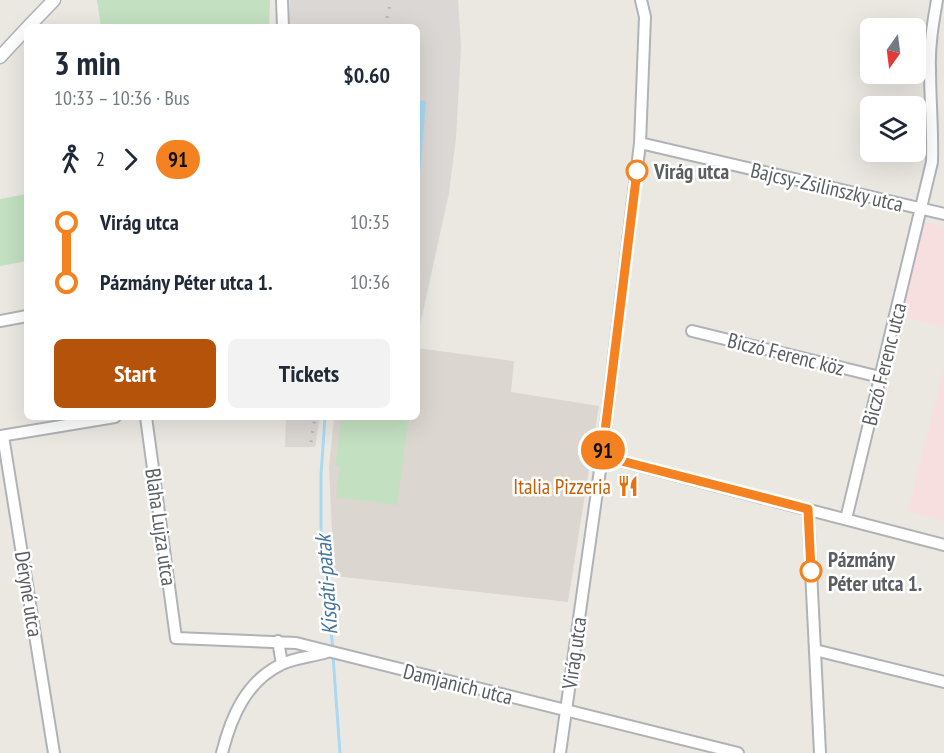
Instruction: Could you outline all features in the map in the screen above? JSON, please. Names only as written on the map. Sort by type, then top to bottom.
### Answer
[{"type":"street","points":[[32,24],[54,0]]},
{"type":"street","points":[[282,0],[283,24]]},
{"type":"street","name":"Virág utca","points":[[641,0],[645,17]]},
{"type":"street","name":"Virág utca","points":[[560,753],[602,456],[640,143],[645,17],[650,0]]},
{"type":"street","name":"Biczó Ferenc utca","points":[[846,519],[932,162],[934,125],[930,59],[937,0]]},
{"type":"street","points":[[0,57],[24,32]]},
{"type":"street","name":"Bajcsy-Zsilinszky utca","points":[[640,143],[944,214]]},
{"type":"street","points":[[0,321],[24,317]]},
{"type":"street","name":"Biczó Ferenc köz","points":[[692,331],[880,377]]},
{"type":"street","points":[[2,436],[97,420]]},
{"type":"street","name":"Blaha Lujza utca","points":[[146,420],[176,638]]},
{"type":"street","name":"Déryné utca","points":[[2,436],[54,753]]},
{"type":"street","points":[[602,456],[944,545]]},
{"type":"street","points":[[808,509],[820,753]]},
{"type":"street","name":"Damjanich utca","points":[[176,638],[278,641],[312,646],[332,653],[738,753]]},
{"type":"street","points":[[278,641],[282,664]]},
{"type":"street","points":[[815,650],[944,682]]},
{"type":"street","points":[[222,753],[234,715],[242,699],[253,685],[282,664],[332,653]]},
{"type":"shaded area","points":[[290,0],[458,0],[461,47],[456,138],[449,193],[420,325],[420,24],[290,24]]},
{"type":"shaded area","points":[[923,221],[944,227],[944,327],[900,316]]},
{"type":"shaded area","points":[[420,348],[514,361],[511,392],[599,406],[568,602],[334,576],[329,467],[334,420],[420,420]]},
{"type":"shaded area","points":[[944,369],[944,521],[908,511]]},
{"type":"shaded area","points":[[286,420],[320,420],[315,447],[285,447]]},
{"type":"green space","points":[[97,0],[270,0],[269,24],[101,24]]},
{"type":"green space","points":[[24,195],[24,262],[0,266],[0,199]]},
{"type":"green space","points":[[342,420],[409,420],[397,505],[336,497],[340,466],[335,465]]},
{"type":"water","points":[[420,100],[426,101],[420,174]]},
{"type":"waterway","name":"Kisgáti-patak","points":[[325,420],[321,475],[321,543],[333,649]]},
{"type":"waterway","name":"Kisgáti-patak","points":[[333,656],[340,753]]},
{"type":"railway","points":[[386,24],[391,0]]},
{"type":"railway","points":[[311,442],[315,420]]},
{"type":"bus line","name":"91","points":[[637,171],[602,456],[808,509],[811,571]]},
{"type":"place","name":"Virág utca","points":[[637,171]]},
{"type":"place","name":"Italia Pizzeria","points":[[628,486]]},
{"type":"place","name":"Pázmány Péter utca 1.","points":[[811,571]]}]
